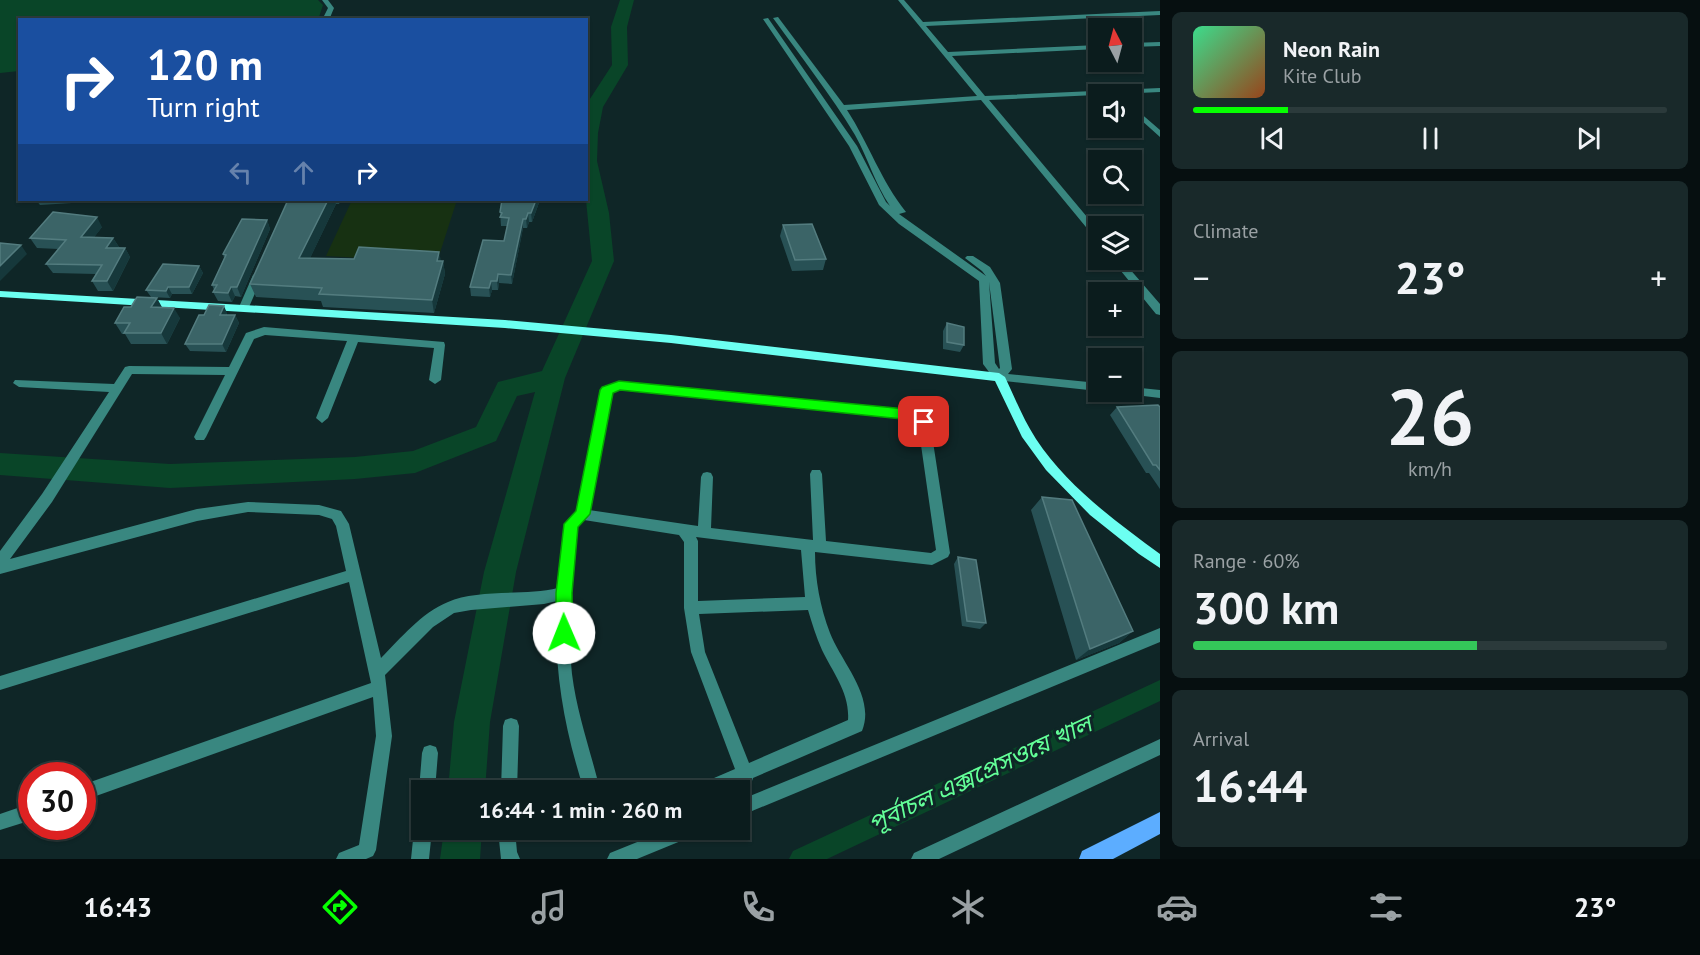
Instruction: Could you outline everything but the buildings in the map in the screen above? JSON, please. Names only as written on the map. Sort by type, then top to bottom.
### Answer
[{"type":"main road","points":[[1090,859],[1160,823]]},
{"type":"street","points":[[325,0],[331,8],[326,18]]},
{"type":"street","points":[[901,0],[1088,225]]},
{"type":"street","points":[[920,24],[1160,13]]},
{"type":"street","points":[[999,377],[1006,369],[995,283],[986,269],[932,238],[902,222],[882,203],[853,146],[783,44],[771,19],[795,44],[861,139],[891,201],[899,210],[932,238],[984,280],[989,364],[999,377],[1025,432],[1052,468],[1093,509],[1160,562]]},
{"type":"street","points":[[783,44],[795,44]]},
{"type":"street","points":[[1142,45],[1160,44]]},
{"type":"street","points":[[947,54],[1088,47]]},
{"type":"street","points":[[1142,91],[1160,90]]},
{"type":"street","points":[[840,108],[982,98],[1088,94]]},
{"type":"street","points":[[1142,118],[1160,135]]},
{"type":"street","points":[[244,307],[262,267]]},
{"type":"street","points":[[1125,270],[1160,311]]},
{"type":"street","points":[[0,294],[505,324],[671,339],[1088,386]]},
{"type":"street","points":[[200,437],[250,336],[256,333],[273,332],[440,345],[435,380]]},
{"type":"street","points":[[322,418],[354,338]]},
{"type":"street","points":[[0,562],[47,498],[129,370],[232,371]]},
{"type":"street","points":[[19,383],[117,388]]},
{"type":"street","points":[[582,514],[704,533],[932,559],[944,553],[924,422],[916,415],[619,386],[607,390],[582,514],[571,524],[564,593],[565,673],[578,747],[589,780]]},
{"type":"street","points":[[1142,392],[1160,394]]},
{"type":"street","points":[[731,780],[856,725],[858,712],[856,696],[827,643],[813,603],[807,574],[814,545],[816,474]]},
{"type":"street","points":[[704,533],[707,477]]},
{"type":"street","points":[[0,568],[197,515],[248,507],[319,510],[336,515],[342,524],[352,575],[379,680],[384,736],[367,850],[345,859]]},
{"type":"street","points":[[0,576],[206,520]]},
{"type":"street","points":[[683,530],[691,541],[691,608],[698,652],[746,774]]},
{"type":"street","points":[[0,683],[352,575]]},
{"type":"street","points":[[96,788],[379,680],[428,622],[451,607],[471,603],[544,598],[564,593]]},
{"type":"street","points":[[691,608],[813,603]]},
{"type":"street","points":[[750,804],[1160,635]]},
{"type":"street","points":[[508,780],[511,726]]},
{"type":"street","points":[[920,859],[1160,747]]},
{"type":"street","points":[[933,859],[1160,747]]},
{"type":"street","points":[[428,780],[430,753]]},
{"type":"street","points":[[0,822],[18,816]]},
{"type":"street","points":[[420,859],[422,840]]},
{"type":"street","points":[[507,840],[508,855],[511,859]]},
{"type":"street","points":[[616,859],[663,840]]},
{"type":"shaded area","points":[[0,0],[318,0],[323,5],[319,18],[18,18],[18,71],[0,73]]},
{"type":"shaded area","points":[[352,201],[457,201],[437,262],[326,256]]},
{"type":"waterway","points":[[588,147],[594,107],[620,65],[619,27],[627,0]]},
{"type":"waterway","points":[[552,378],[603,261],[599,213],[588,165]]},
{"type":"waterway","points":[[0,464],[170,476],[355,468],[415,462],[486,434],[507,389],[552,378]]},
{"type":"waterway","points":[[467,780],[472,722],[500,572],[552,378]]},
{"type":"waterway","name":"পূর্বাচল এক্সপ্রেসওয়ে খাল","points":[[801,859],[1160,690]]},
{"type":"waterway","points":[[460,859],[462,840]]},
{"type":"route","points":[[564,633],[564,593],[571,524],[582,514],[607,390],[619,386],[916,415],[924,422]]}]
